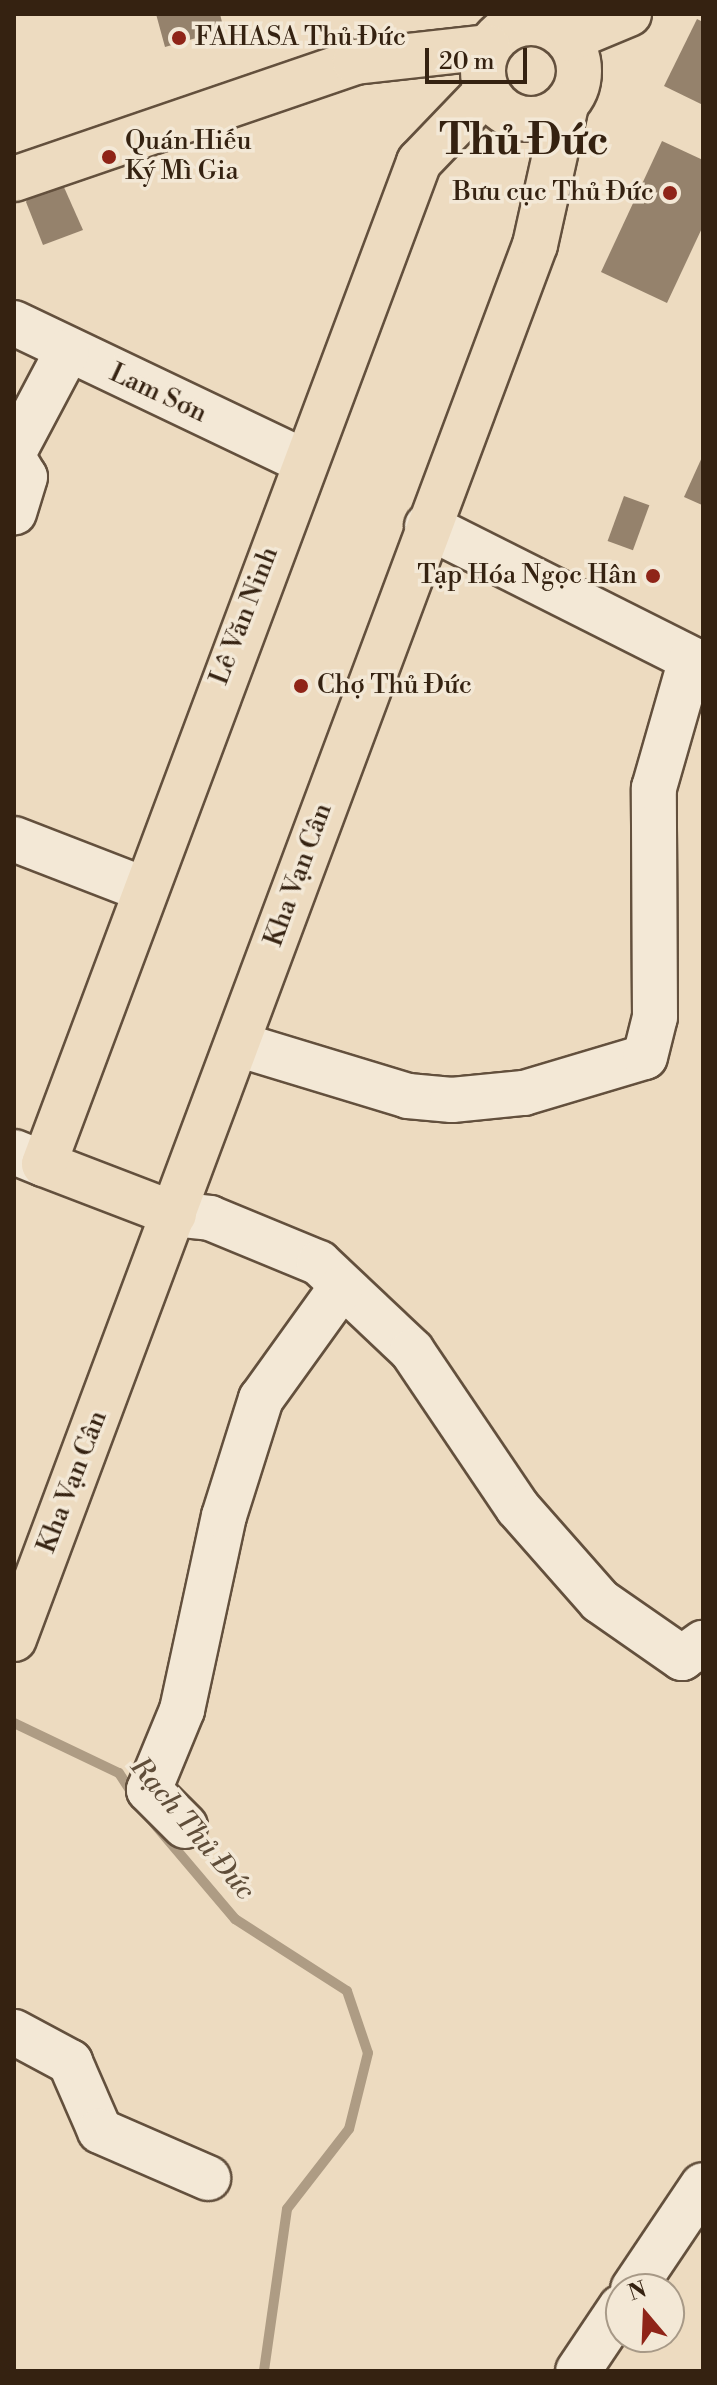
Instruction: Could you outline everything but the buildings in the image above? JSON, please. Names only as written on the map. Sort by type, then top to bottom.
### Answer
[{"type":"main road","points":[[569,39],[629,14]]},
{"type":"main road","points":[[14,179],[355,62],[505,28],[541,23],[569,39],[579,80],[566,105],[532,119],[513,116],[487,91],[505,28]]},
{"type":"main road","name":"Lê Văn Ninh","points":[[29,1158],[143,889],[419,162],[487,91]]},
{"type":"main road","name":"Kha Vạn Cân","points":[[14,1639],[427,526],[535,245],[566,105]]},
{"type":"main road","points":[[29,1158],[174,1214]]},
{"type":"street","name":"Lam Sơn","points":[[14,323],[67,352],[303,461]]},
{"type":"street","points":[[14,452],[67,352]]},
{"type":"street","points":[[14,459],[25,477],[14,512]]},
{"type":"street","points":[[237,1044],[408,1096],[452,1100],[524,1093],[645,1057],[655,1017],[654,788],[697,662],[427,526]]},
{"type":"street","points":[[14,839],[143,889]]},
{"type":"street","points":[[174,1214],[210,1218],[319,1263],[340,1289],[412,1351],[518,1508],[600,1601],[682,1658],[703,1643]]},
{"type":"street","points":[[185,1826],[149,1790],[182,1710],[224,1516],[261,1399],[340,1289]]},
{"type":"street","points":[[14,2032],[70,2062],[100,2131],[208,2178]]},
{"type":"street","points":[[644,2273],[703,2185]]},
{"type":"street","points":[[578,2371],[605,2331]]},
{"type":"waterway","name":"Rạch Thủ Đức","points":[[14,1723],[119,1773],[135,1798]]},
{"type":"waterway","name":"Rạch Thủ Đức","points":[[146,1814],[235,1919],[347,1991],[368,2053],[349,2129],[287,2209],[264,2371]]},
{"type":"place","name":"FAHASA Thủ Đức","points":[[179,38]]},
{"type":"place","name":"Quán Hiếu Ký Mì Gia","points":[[109,157]]},
{"type":"place","name":"Bưu cục Thủ Đức","points":[[670,193]]},
{"type":"place","name":"Tạp Hóa Ngọc Hân","points":[[653,576]]},
{"type":"place","name":"Chợ Thủ Đức","points":[[301,686]]},
{"type":"district","name":"Thủ Đức","points":[[524,142]]}]
